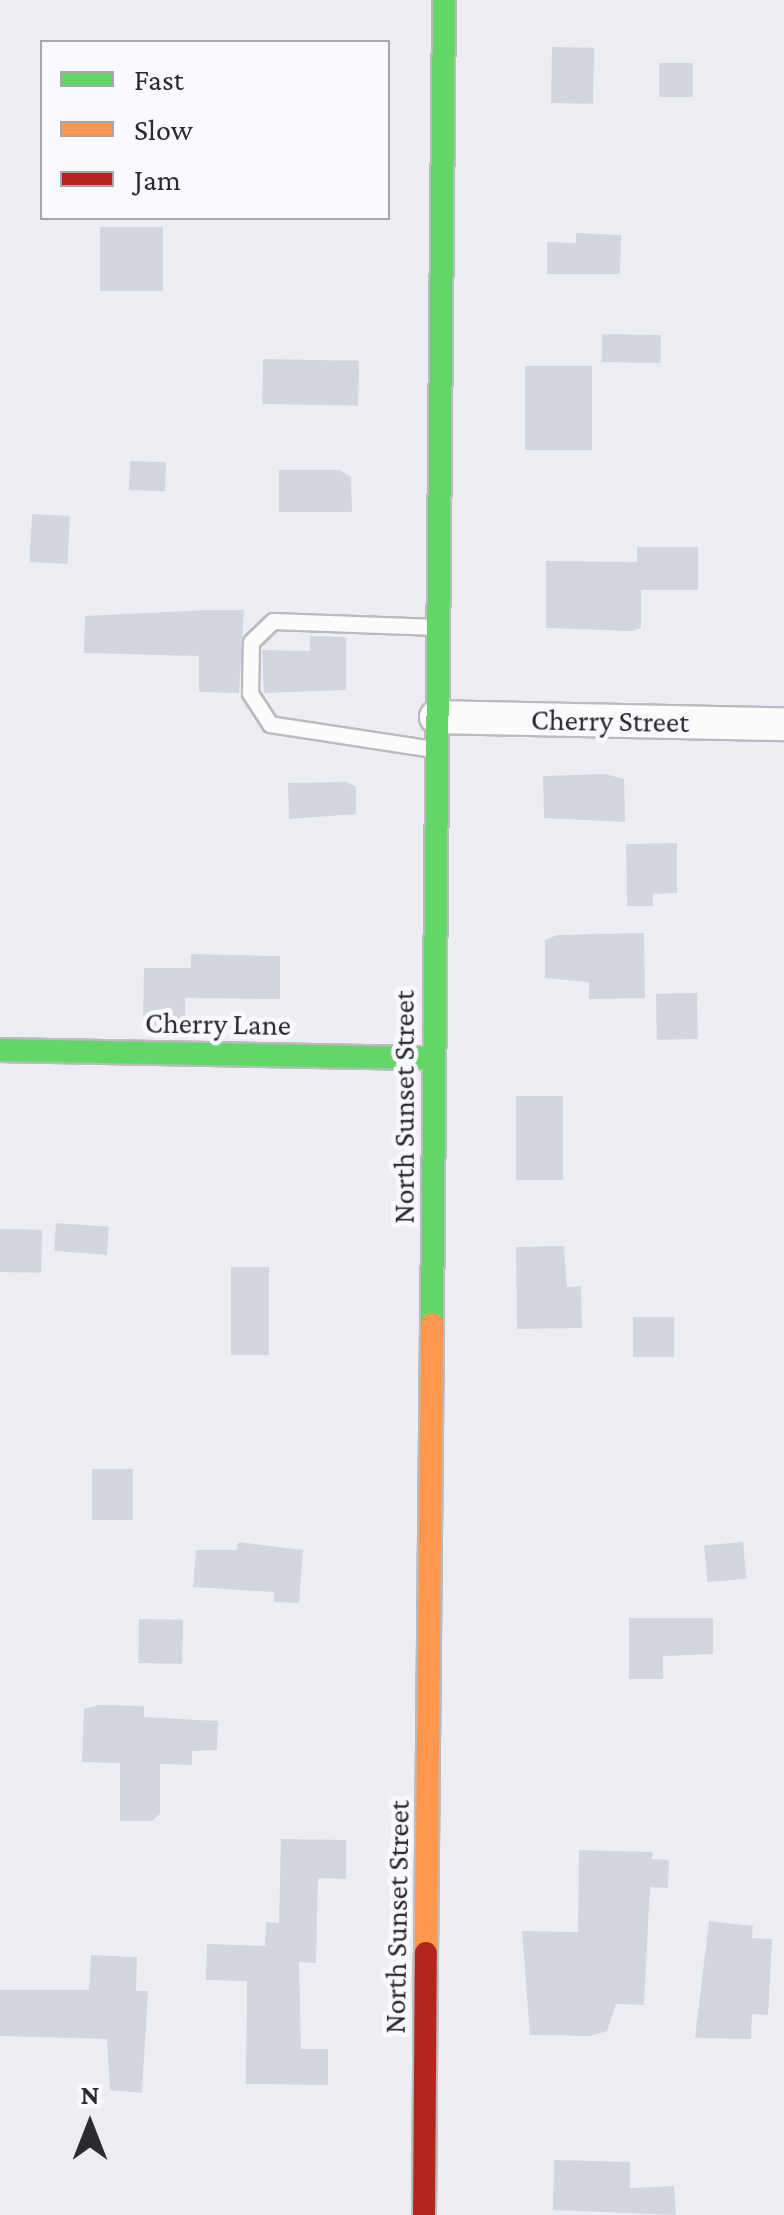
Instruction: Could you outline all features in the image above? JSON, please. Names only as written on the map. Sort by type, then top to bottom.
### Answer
[{"type":"street","name":"North Sunset Street","points":[[424,2215],[444,0]]},
{"type":"street","name":"Cherry Street","points":[[436,733],[784,724]]},
{"type":"street","name":"Cherry Lane","points":[[0,1050],[434,1058]]},
{"type":"lane","points":[[436,733],[270,724],[250,694],[251,642],[273,621],[437,627]]},
{"type":"building","points":[[552,47],[594,48],[593,104],[551,103]]},
{"type":"building","points":[[659,63],[693,63],[693,97],[659,97]]},
{"type":"building","points":[[100,227],[163,227],[163,291],[100,291]]},
{"type":"building","points":[[576,233],[621,235],[620,274],[547,274],[547,242],[576,243]]},
{"type":"building","points":[[602,334],[661,335],[661,363],[602,362]]},
{"type":"building","points":[[263,359],[359,361],[358,406],[262,404]]},
{"type":"building","points":[[525,366],[592,366],[592,450],[525,450]]},
{"type":"building","points":[[130,461],[166,462],[165,491],[129,490]]},
{"type":"building","points":[[279,470],[340,470],[351,477],[352,512],[279,512]]},
{"type":"building","points":[[32,514],[70,516],[67,564],[29,562]]},
{"type":"building","points":[[637,547],[698,547],[698,590],[641,590],[641,628],[632,631],[546,628],[546,561],[637,562]]},
{"type":"building","points":[[244,610],[239,693],[199,692],[199,656],[84,653],[85,616]]},
{"type":"building","points":[[310,636],[346,637],[346,690],[264,693],[262,650],[310,651]]},
{"type":"building","points":[[605,774],[624,779],[625,822],[544,818],[543,776]]},
{"type":"building","points":[[347,782],[356,787],[356,814],[289,819],[288,783]]},
{"type":"building","points":[[677,843],[677,893],[653,894],[653,906],[627,906],[626,844]]},
{"type":"building","points":[[644,933],[645,998],[589,999],[589,982],[545,978],[545,940],[557,935]]},
{"type":"building","points":[[191,954],[280,956],[280,999],[185,998],[185,1027],[143,1026],[144,968],[191,968]]},
{"type":"building","points":[[697,993],[698,1039],[657,1040],[656,994]]},
{"type":"building","points":[[516,1096],[563,1096],[563,1180],[516,1180]]},
{"type":"building","points":[[56,1223],[109,1227],[107,1255],[54,1251]]},
{"type":"building","points":[[0,1229],[42,1230],[41,1273],[0,1272]]},
{"type":"building","points":[[564,1246],[567,1287],[581,1286],[582,1328],[517,1329],[516,1247]]},
{"type":"building","points":[[231,1267],[269,1267],[269,1355],[231,1355]]},
{"type":"building","points":[[633,1317],[674,1317],[674,1357],[633,1357]]},
{"type":"building","points":[[92,1469],[133,1469],[133,1520],[92,1520]]},
{"type":"building","points":[[238,1542],[303,1550],[299,1603],[274,1602],[274,1592],[193,1587],[196,1550],[237,1550]]},
{"type":"building","points":[[743,1542],[746,1579],[707,1582],[704,1545]]},
{"type":"building","points":[[629,1618],[713,1618],[713,1654],[663,1656],[663,1679],[629,1679]]},
{"type":"building","points":[[139,1619],[183,1620],[182,1664],[138,1663]]},
{"type":"building","points":[[99,1705],[144,1706],[144,1717],[218,1721],[217,1750],[192,1751],[192,1765],[160,1764],[160,1814],[152,1821],[120,1821],[120,1763],[82,1762],[84,1709]]},
{"type":"building","points":[[281,1839],[346,1840],[346,1879],[318,1878],[316,1963],[299,1962],[301,2049],[328,2049],[328,2085],[246,2084],[247,1981],[206,1980],[207,1944],[265,1946],[266,1922],[279,1923]]},
{"type":"building","points":[[579,1850],[653,1852],[652,1859],[669,1860],[668,1888],[650,1887],[644,2005],[616,2004],[607,2031],[590,2036],[530,2035],[522,1931],[578,1932]]},
{"type":"building","points":[[709,1921],[753,1926],[752,1938],[772,1939],[768,2015],[752,2014],[751,2039],[695,2038]]},
{"type":"building","points":[[91,1955],[137,1957],[136,1991],[148,1991],[142,2093],[110,2090],[107,2039],[0,2036],[0,1990],[89,1990]]},
{"type":"building","points":[[554,2160],[630,2162],[630,2188],[674,2186],[676,2215],[553,2210]]},
{"type":"traffic: fast","points":[[432,1324],[444,0]]},
{"type":"traffic: fast","points":[[0,1050],[434,1058]]},
{"type":"traffic: slow","points":[[426,1953],[432,1324]]},
{"type":"traffic: jam","points":[[424,2215],[426,1953]]}]
